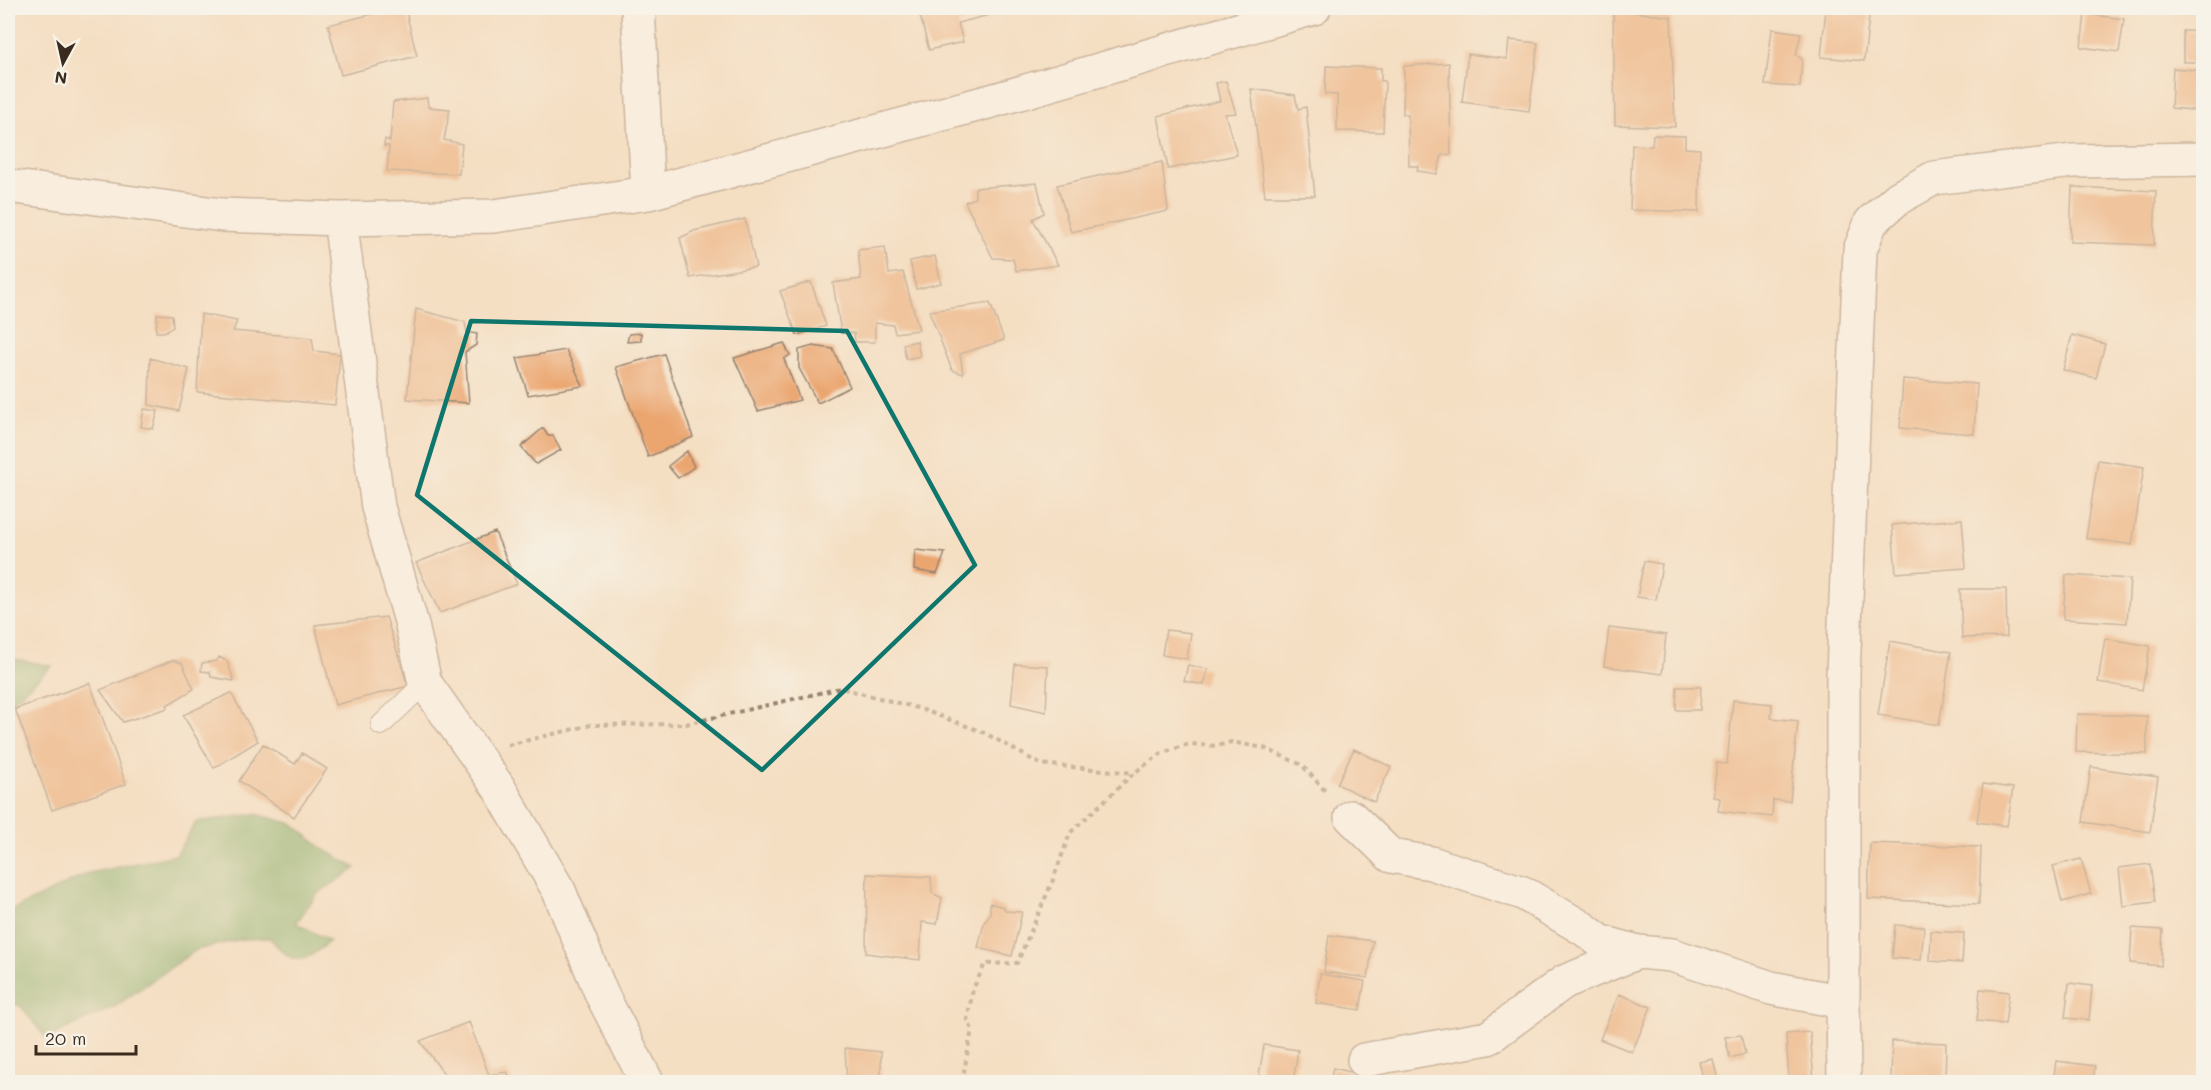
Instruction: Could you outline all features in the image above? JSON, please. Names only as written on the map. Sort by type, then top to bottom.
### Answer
[{"type":"street","points":[[638,8],[648,193]]},
{"type":"street","points":[[8,186],[222,214],[340,219],[494,216],[648,193],[995,100],[1314,8]]},
{"type":"street","points":[[1844,1083],[1842,1002],[1843,675],[1860,250],[1872,222],[1898,198],[1934,178],[2073,161],[2204,159]]},
{"type":"street","points":[[340,219],[378,507],[411,621],[426,683],[476,753],[559,891],[602,995],[647,1083]]},
{"type":"street","points":[[1351,817],[1391,856],[1431,863],[1523,893],[1584,929],[1601,942],[1638,952],[1672,955],[1771,988],[1842,1002]]},
{"type":"street","points":[[1364,1060],[1488,1038],[1564,982],[1638,952]]},
{"type":"lane","points":[[381,725],[426,683]]},
{"type":"path","points":[[476,753],[591,725],[686,724],[841,688],[932,713],[985,733],[1040,764],[1134,773]]},
{"type":"path","points":[[962,1083],[972,1029],[967,1020],[973,989],[985,964],[1017,963],[1053,880],[1070,833],[1134,773],[1162,753],[1189,744],[1217,746],[1231,742],[1263,748],[1302,765],[1351,817]]},
{"type":"highlighted area","points":[[471,321],[847,331],[975,565],[762,770],[417,495]]},
{"type":"green space","points":[[8,658],[52,666],[8,705]]},
{"type":"green space","points":[[256,814],[293,824],[323,849],[356,868],[317,894],[296,923],[330,941],[317,951],[302,959],[292,958],[270,938],[242,939],[196,950],[114,1007],[46,1038],[21,1006],[8,1002],[8,912],[89,873],[176,855],[196,822]]},
{"type":"building","points":[[405,8],[417,56],[341,75],[328,25]]},
{"type":"building","points":[[918,8],[995,8],[997,13],[958,23],[963,42],[929,50]]},
{"type":"building","points":[[1826,8],[1870,8],[1864,61],[1821,57]]},
{"type":"building","points":[[1613,9],[1671,17],[1675,127],[1615,125]]},
{"type":"building","points":[[2085,14],[2124,19],[2119,52],[2081,47]]},
{"type":"building","points":[[1772,29],[1801,33],[1796,55],[1802,59],[1800,87],[1765,85]]},
{"type":"building","points":[[2183,31],[2204,31],[2204,62],[2183,62]]},
{"type":"building","points":[[1509,40],[1538,43],[1529,111],[1462,102],[1468,54],[1507,59]]},
{"type":"building","points":[[1449,63],[1451,155],[1442,155],[1437,174],[1417,171],[1418,166],[1409,166],[1408,115],[1403,114],[1404,66]]},
{"type":"building","points":[[1326,66],[1381,68],[1381,81],[1385,81],[1383,132],[1337,131],[1337,95],[1325,94]]},
{"type":"building","points":[[2173,68],[2204,71],[2204,111],[2171,108]]},
{"type":"building","points":[[1226,81],[1236,113],[1225,114],[1237,155],[1168,169],[1158,116],[1220,101],[1216,83]]},
{"type":"building","points":[[1251,89],[1295,95],[1298,109],[1306,107],[1315,196],[1265,196]]},
{"type":"building","points":[[427,98],[428,107],[450,109],[444,140],[462,144],[459,174],[387,171],[389,146],[384,146],[385,139],[390,141],[393,102]]},
{"type":"building","points":[[1653,135],[1685,136],[1685,148],[1700,149],[1699,212],[1630,210],[1632,145],[1652,146]]},
{"type":"building","points":[[1162,162],[1168,211],[1071,232],[1057,185]]},
{"type":"building","points":[[1037,183],[1044,213],[1033,219],[1058,265],[1016,271],[1013,259],[993,258],[965,202],[975,198],[975,188]]},
{"type":"building","points":[[2072,187],[2156,191],[2154,245],[2070,242]]},
{"type":"building","points":[[745,219],[756,267],[690,278],[680,238],[694,231]]},
{"type":"building","points":[[885,247],[889,274],[903,272],[919,330],[895,333],[893,325],[875,323],[875,342],[855,342],[854,333],[841,333],[833,283],[861,279],[858,250]]},
{"type":"building","points":[[935,256],[941,283],[916,289],[910,261]]},
{"type":"building","points":[[811,282],[826,326],[797,335],[780,291]]},
{"type":"building","points":[[990,303],[1004,340],[960,354],[963,374],[952,370],[929,311]]},
{"type":"building","points":[[416,309],[465,322],[467,332],[477,334],[476,345],[465,352],[469,403],[407,399]]},
{"type":"building","points":[[157,314],[172,315],[173,327],[164,332],[156,332]]},
{"type":"building","points":[[201,314],[237,321],[233,331],[312,338],[314,351],[340,354],[335,405],[197,392]]},
{"type":"building","points":[[641,333],[641,341],[627,342],[629,334]]},
{"type":"building","points":[[2072,335],[2105,344],[2096,378],[2063,370]]},
{"type":"building","points":[[917,341],[920,356],[906,359],[903,344]]},
{"type":"building","points":[[784,343],[790,355],[784,359],[800,400],[758,411],[734,358]]},
{"type":"building","points":[[813,346],[833,349],[850,387],[818,403],[799,368],[799,350]]},
{"type":"building","points":[[566,350],[583,386],[528,395],[517,358]]},
{"type":"building","points":[[664,354],[693,437],[648,457],[616,367]]},
{"type":"building","points":[[150,358],[189,369],[179,411],[149,405]]},
{"type":"building","points":[[1903,379],[1977,384],[1974,434],[1900,428]]},
{"type":"building","points":[[144,409],[158,411],[153,429],[141,427]]},
{"type":"building","points":[[543,428],[548,436],[553,436],[561,450],[536,464],[521,447]]},
{"type":"building","points":[[687,451],[694,467],[678,478],[668,466]]},
{"type":"building","points":[[2098,460],[2144,467],[2132,545],[2086,538]]},
{"type":"building","points":[[1962,519],[1966,568],[1896,573],[1892,525]]},
{"type":"building","points":[[495,532],[517,584],[440,613],[416,563]]},
{"type":"building","points":[[915,550],[945,553],[937,574],[914,570]]},
{"type":"building","points":[[1644,561],[1662,564],[1656,600],[1637,597]]},
{"type":"building","points":[[2066,575],[2130,579],[2127,623],[2063,619]]},
{"type":"building","points":[[1960,589],[2006,589],[2007,637],[1962,638]]},
{"type":"building","points":[[386,617],[408,686],[335,705],[315,625]]},
{"type":"building","points":[[1609,628],[1666,635],[1662,674],[1604,666]]},
{"type":"building","points":[[1166,630],[1191,633],[1187,659],[1162,655]]},
{"type":"building","points":[[2105,638],[2150,646],[2142,690],[2098,682]]},
{"type":"building","points":[[1890,641],[1951,652],[1939,725],[1878,715]]},
{"type":"building","points":[[219,657],[227,661],[234,681],[211,677],[210,672],[201,671],[202,663],[217,661]]},
{"type":"building","points":[[173,660],[182,663],[194,689],[167,705],[168,708],[123,722],[100,690]]},
{"type":"building","points":[[1015,664],[1048,666],[1046,712],[1011,704]]},
{"type":"building","points":[[1188,665],[1208,669],[1204,685],[1184,681]]},
{"type":"building","points":[[90,683],[126,784],[52,810],[15,709]]},
{"type":"building","points":[[1677,687],[1701,687],[1700,710],[1676,710]]},
{"type":"building","points":[[231,693],[258,741],[214,768],[183,715]]},
{"type":"building","points":[[1733,700],[1772,704],[1771,718],[1798,721],[1790,801],[1773,800],[1772,817],[1718,811],[1720,798],[1713,797],[1717,763],[1727,764]]},
{"type":"building","points":[[2077,714],[2147,716],[2147,754],[2076,752]]},
{"type":"building","points":[[263,744],[295,764],[302,753],[327,769],[294,817],[239,781]]},
{"type":"building","points":[[1354,749],[1391,767],[1374,802],[1337,784]]},
{"type":"building","points":[[2091,767],[2158,777],[2150,832],[2083,822]]},
{"type":"building","points":[[1983,784],[2013,788],[2007,826],[1977,822]]},
{"type":"building","points":[[1870,843],[1981,847],[1979,904],[1868,899]]},
{"type":"building","points":[[2081,859],[2091,894],[2062,902],[2053,866]]},
{"type":"building","points":[[2150,864],[2155,902],[2123,906],[2119,868]]},
{"type":"building","points":[[867,874],[931,877],[932,893],[942,898],[937,924],[922,922],[920,960],[866,953]]},
{"type":"building","points":[[990,903],[1003,907],[1006,911],[1022,912],[1012,956],[978,948],[984,923],[990,914]]},
{"type":"building","points":[[1895,925],[1924,927],[1921,960],[1892,958]]},
{"type":"building","points":[[2132,928],[2163,930],[2161,966],[2130,963]]},
{"type":"building","points":[[1931,931],[1964,933],[1962,963],[1930,961]]},
{"type":"building","points":[[1329,935],[1373,941],[1368,978],[1324,972]]},
{"type":"building","points":[[1320,974],[1365,981],[1360,1010],[1316,1003]]},
{"type":"building","points":[[2069,983],[2092,986],[2089,1020],[2065,1018]]},
{"type":"building","points":[[1980,989],[2009,992],[2005,1024],[1977,1021]]},
{"type":"building","points":[[1619,994],[1651,1007],[1632,1052],[1600,1039]]},
{"type":"building","points":[[469,1022],[489,1075],[507,1072],[513,1082],[450,1082],[420,1041]]},
{"type":"building","points":[[1810,1032],[1814,1082],[1789,1082],[1786,1034]]},
{"type":"building","points":[[1741,1035],[1745,1054],[1730,1058],[1725,1037]]},
{"type":"building","points":[[1892,1041],[1946,1043],[1945,1082],[1891,1082]]},
{"type":"building","points":[[1264,1045],[1298,1050],[1293,1082],[1258,1082]]},
{"type":"building","points":[[845,1048],[881,1052],[881,1079],[891,1082],[847,1082]]},
{"type":"building","points":[[1713,1059],[1718,1080],[1704,1082],[1699,1062]]},
{"type":"building","points":[[2056,1061],[2095,1066],[2093,1082],[2053,1082]]},
{"type":"building","points":[[1333,1068],[1360,1074],[1359,1082],[1330,1082]]}]
